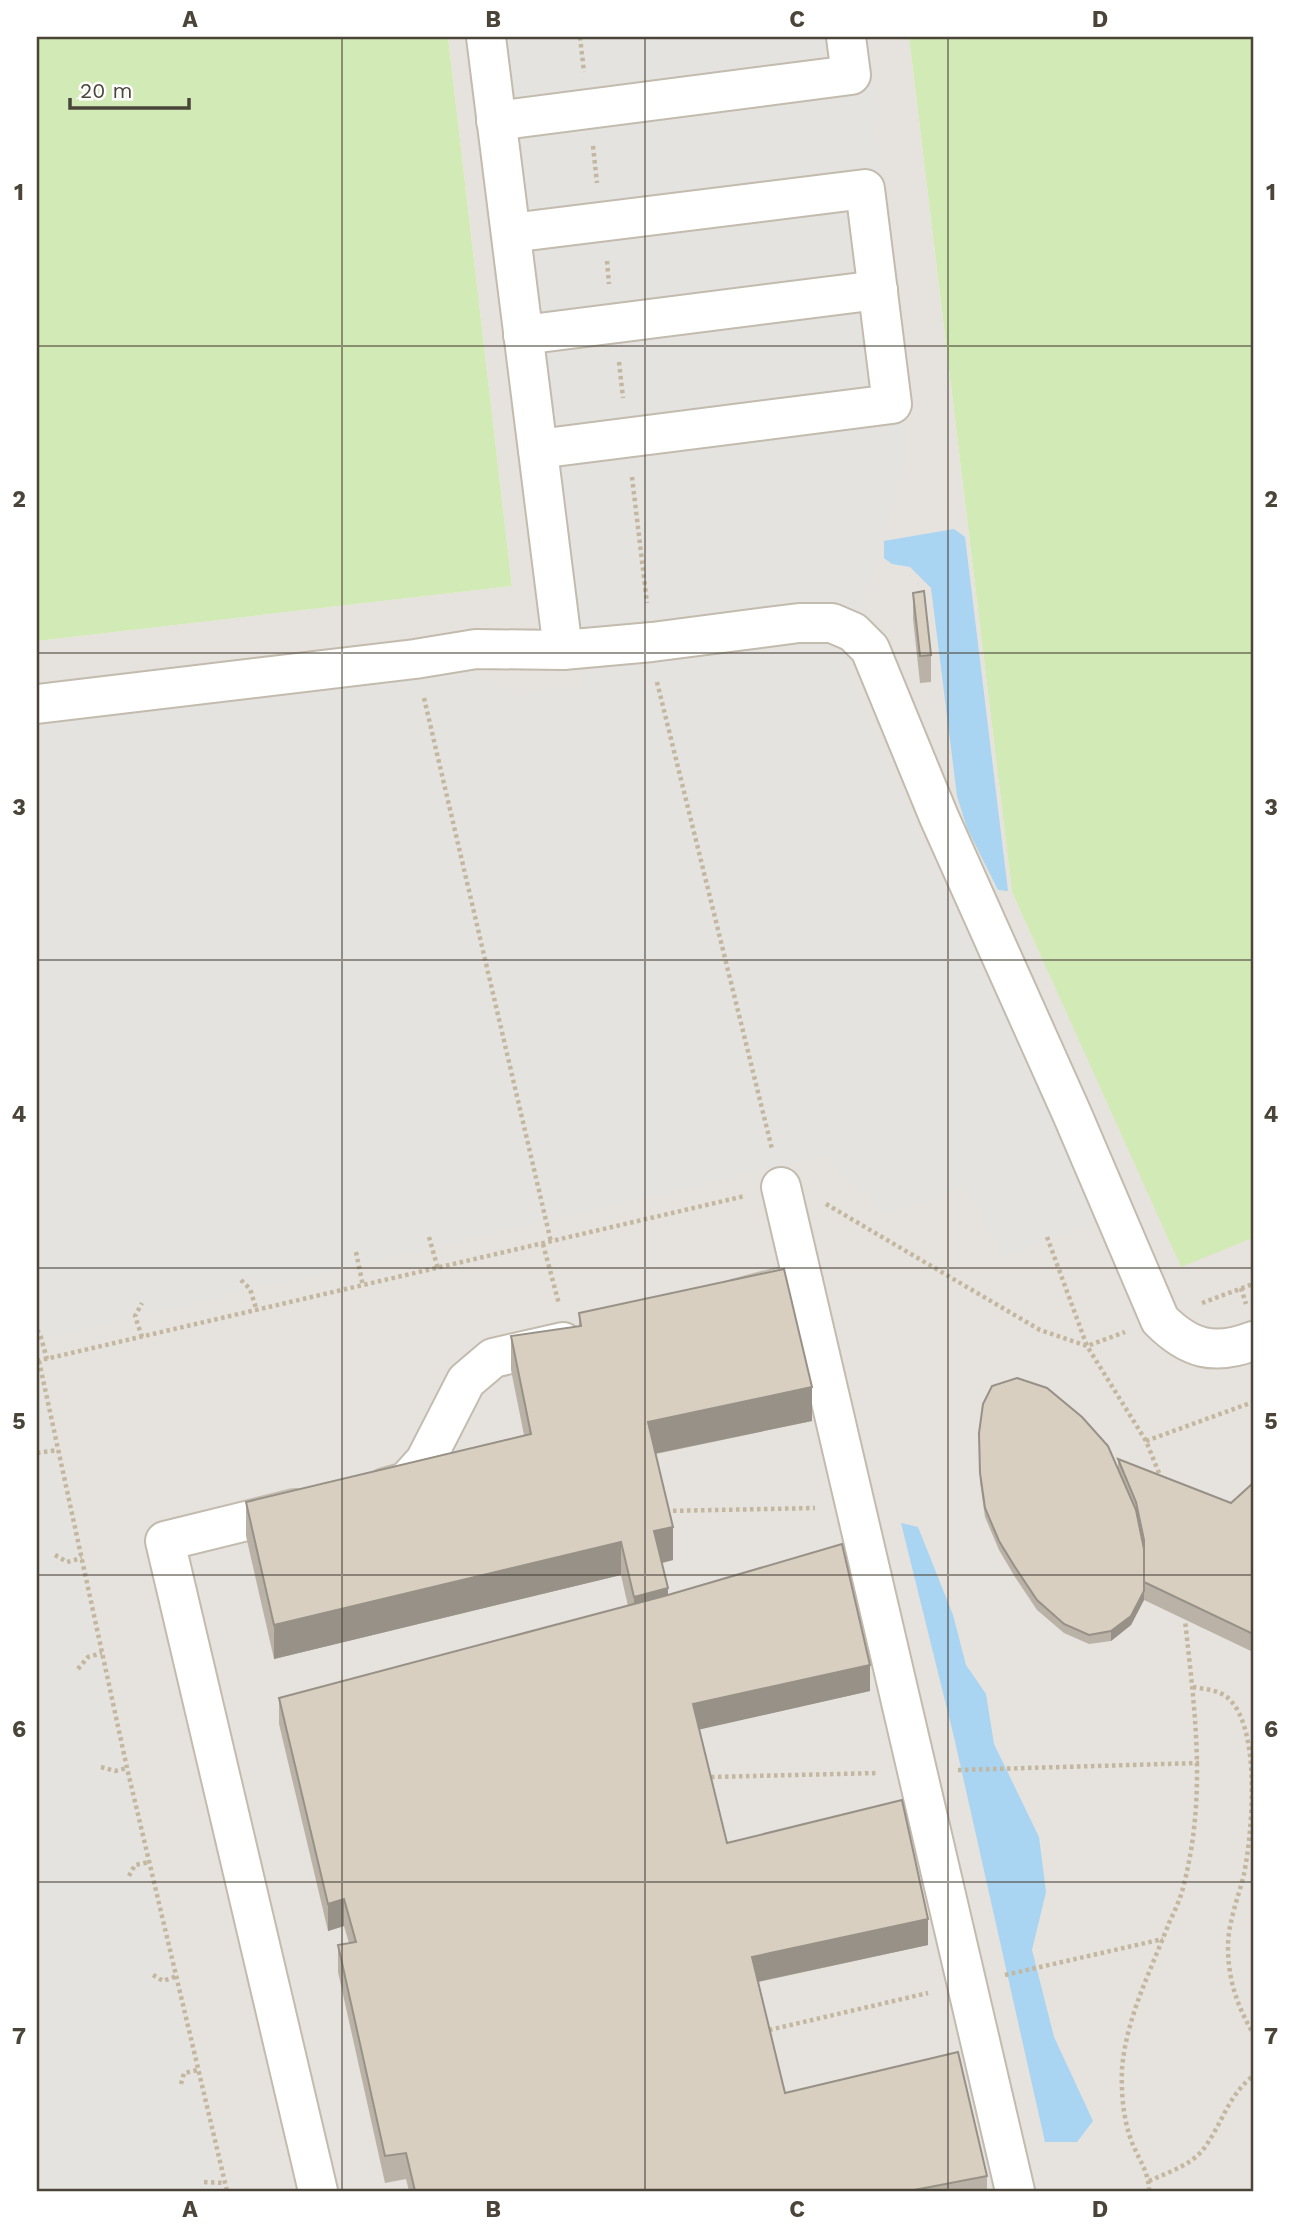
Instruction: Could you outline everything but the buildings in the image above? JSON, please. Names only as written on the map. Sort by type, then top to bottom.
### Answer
[{"type":"lane","points":[[486,37],[563,650]]},
{"type":"lane","points":[[496,121],[851,75],[846,37]]},
{"type":"lane","points":[[511,233],[865,189],[878,290],[892,404],[538,449]]},
{"type":"lane","points":[[523,335],[878,290]]},
{"type":"lane","points":[[37,704],[415,659],[476,649],[563,650],[652,642],[799,623],[832,623],[853,632],[870,649],[939,817],[1072,1114],[1120,1232],[1160,1320],[1175,1335],[1190,1344],[1213,1349],[1234,1348],[1253,1341]]},
{"type":"lane","points":[[781,1187],[1015,2191]]},
{"type":"lane","points":[[699,1308],[803,1282]]},
{"type":"lane","points":[[318,2191],[165,1541],[406,1482],[425,1461],[466,1381],[492,1358],[595,1334]]},
{"type":"path","points":[[415,659],[551,1242]]},
{"type":"path","points":[[227,2191],[127,1768],[38,1361],[781,1187],[811,1195],[1040,1330],[1087,1346]]},
{"type":"path","points":[[429,1237],[438,1269]]},
{"type":"path","points":[[1047,1237],[1087,1346],[1146,1441],[1164,1486]]},
{"type":"path","points":[[542,1244],[548,1267]]},
{"type":"path","points":[[356,1252],[363,1286]]},
{"type":"path","points":[[241,1280],[250,1289],[257,1311]]},
{"type":"path","points":[[142,1303],[135,1316],[142,1337]]},
{"type":"path","points":[[37,1331],[47,1359]]},
{"type":"path","points":[[1146,1441],[1253,1402]]},
{"type":"path","points":[[37,1453],[58,1450]]},
{"type":"path","points":[[665,1511],[856,1508]]},
{"type":"path","points":[[55,1555],[67,1562],[82,1558]]},
{"type":"path","points":[[1149,2191],[1149,2181],[1130,2138],[1123,2099],[1122,2068],[1130,2021],[1182,1890],[1191,1843],[1199,1763],[1185,1620]]},
{"type":"path","points":[[78,1669],[88,1657],[102,1653]]},
{"type":"path","points":[[1193,1687],[1213,1690],[1228,1698],[1241,1718],[1250,1752],[1252,1793],[1249,1840],[1244,1875],[1232,1912],[1228,1945],[1229,1974],[1238,2008],[1253,2033]]},
{"type":"path","points":[[101,1767],[115,1771],[127,1768]]},
{"type":"path","points":[[129,1876],[135,1865],[149,1862]]},
{"type":"path","points":[[153,1975],[163,1981],[177,1976]]},
{"type":"path","points":[[181,2084],[184,2073],[198,2070]]},
{"type":"path","points":[[1149,2181],[1182,2166],[1200,2152],[1228,2104],[1245,2082],[1253,2077]]},
{"type":"path","points":[[204,2182],[225,2183]]},
{"type":"shaded area","points":[[448,37],[909,37],[1012,892],[1181,1266],[1253,1238],[1253,2191],[37,2191],[37,641],[512,586]]},
{"type":"shaded area","points":[[503,37],[870,37],[906,455],[845,667],[1098,1219],[1002,1259],[965,1186],[887,1214],[823,1156],[37,1340],[37,717],[467,666],[509,695],[585,686]]},
{"type":"shaded area","points":[[37,1366],[223,2191],[37,2191]]},
{"type":"green space","points":[[37,37],[448,37],[512,586],[37,641]]},
{"type":"green space","points":[[909,37],[1253,37],[1253,1238],[1181,1267],[1012,892]]},
{"type":"water","points":[[954,529],[965,537],[1008,891],[998,890],[967,828],[957,796],[931,588],[910,567],[892,564],[884,558],[884,541]]},
{"type":"water","points":[[901,1523],[918,1527],[953,1615],[966,1665],[986,1694],[994,1744],[1039,1837],[1046,1892],[1032,1950],[1054,2037],[1093,2121],[1077,2142],[1045,2142],[954,1737]]}]
